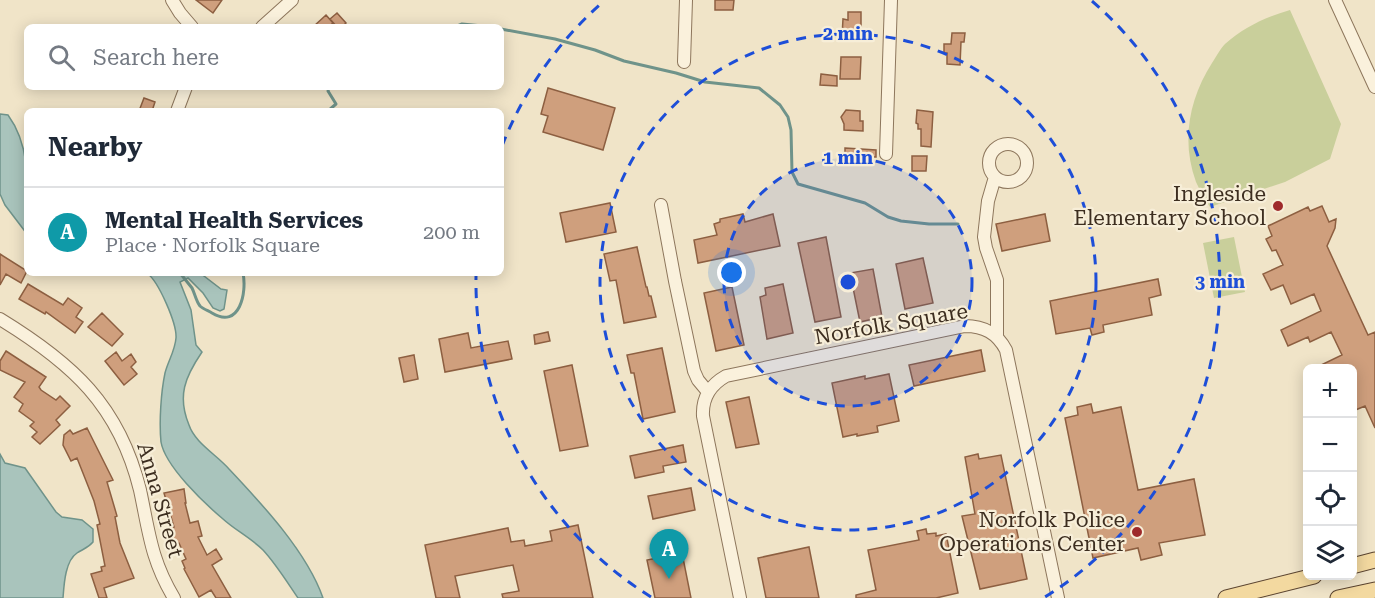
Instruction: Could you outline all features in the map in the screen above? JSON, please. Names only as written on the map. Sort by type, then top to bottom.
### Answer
[{"type":"main road","points":[[1357,565],[1375,560]]},
{"type":"main road","points":[[1226,598],[1303,579]]},
{"type":"main road","points":[[1338,598],[1375,590]]},
{"type":"street","points":[[172,0],[189,24]]},
{"type":"street","points":[[265,24],[292,0]]},
{"type":"street","points":[[684,62],[686,0]]},
{"type":"street","points":[[886,154],[891,0]]},
{"type":"street","points":[[1335,0],[1375,87]]},
{"type":"street","points":[[178,108],[185,90]]},
{"type":"street","points":[[995,177],[988,201],[984,237],[997,280],[997,337]]},
{"type":"street","points":[[661,205],[694,371],[708,392],[704,401],[703,416],[740,598]]},
{"type":"street","name":"Anna Street","points":[[0,319],[53,354],[72,370],[89,388],[115,425],[133,467],[147,534],[156,561],[174,598]]},
{"type":"street","name":"Norfolk Square","points":[[708,392],[726,376],[965,326],[982,327],[997,337],[1006,350],[1058,598]]},
{"type":"green space","points":[[1290,10],[1341,124],[1330,159],[1285,182],[1210,207],[1196,182],[1189,151],[1190,121],[1198,91],[1212,63],[1225,44],[1256,23]]},
{"type":"green space","points":[[1234,237],[1245,292],[1214,298],[1203,243]]},
{"type":"water","points":[[0,114],[8,115],[22,142],[24,230],[5,205],[0,194]]},
{"type":"water","points":[[150,276],[204,276],[221,289],[227,290],[224,309],[220,311],[213,308],[203,293],[188,278],[180,282],[191,310],[196,345],[202,352],[187,378],[183,396],[185,415],[196,438],[255,497],[295,546],[316,581],[323,598],[298,598],[263,550],[196,494],[177,473],[164,452],[160,434],[161,398],[176,332],[162,294]]},
{"type":"water","points":[[0,454],[5,463],[25,468],[62,517],[82,520],[93,529],[93,542],[77,553],[70,562],[63,598],[0,598]]},
{"type":"building","points":[[196,0],[222,0],[213,13]]},
{"type":"building","points":[[715,0],[734,0],[733,10],[715,10]]},
{"type":"building","points":[[848,12],[861,12],[861,30],[857,30],[857,37],[842,36],[843,19],[848,20]]},
{"type":"building","points":[[337,13],[346,23],[334,24],[330,19]]},
{"type":"building","points":[[326,15],[333,23],[332,24],[316,24]]},
{"type":"building","points":[[952,33],[965,33],[964,42],[961,42],[960,65],[947,64],[947,53],[944,53],[944,44],[951,44]]},
{"type":"building","points":[[841,57],[861,57],[860,79],[840,79]]},
{"type":"building","points":[[821,74],[837,76],[837,86],[820,85]]},
{"type":"building","points":[[548,88],[615,108],[603,150],[543,132],[548,116],[541,114]]},
{"type":"building","points":[[144,98],[155,102],[153,108],[140,108]]},
{"type":"building","points":[[846,110],[860,111],[863,131],[844,130],[841,117]]},
{"type":"building","points":[[917,110],[933,112],[931,147],[921,146],[921,129],[918,129],[916,123]]},
{"type":"building","points":[[845,148],[876,150],[876,157],[859,157],[859,163],[845,163]]},
{"type":"building","points":[[912,156],[927,156],[926,171],[912,171]]},
{"type":"building","points":[[610,203],[616,232],[566,242],[560,213]]},
{"type":"building","points":[[1322,206],[1329,222],[1336,219],[1335,228],[1327,246],[1368,335],[1375,332],[1375,428],[1365,406],[1357,409],[1357,364],[1323,364],[1342,355],[1331,332],[1310,342],[1308,337],[1288,346],[1281,330],[1321,311],[1314,294],[1291,304],[1283,285],[1271,290],[1263,274],[1283,265],[1276,250],[1272,251],[1266,239],[1272,236],[1268,226],[1308,207],[1310,211]]},
{"type":"building","points":[[743,214],[745,222],[773,214],[780,246],[698,263],[694,240],[717,235],[714,224],[720,222],[720,219]]},
{"type":"building","points":[[1045,214],[1050,241],[1002,251],[996,224]]},
{"type":"building","points":[[826,237],[841,317],[815,322],[798,243]]},
{"type":"building","points":[[637,247],[656,317],[624,323],[616,280],[610,281],[604,254]]},
{"type":"building","points":[[0,254],[24,269],[24,276],[21,283],[6,274],[0,285]]},
{"type":"building","points":[[923,258],[933,303],[905,309],[896,264]]},
{"type":"building","points":[[873,269],[882,317],[860,322],[850,273]]},
{"type":"building","points":[[1158,279],[1161,295],[1149,298],[1152,315],[1103,325],[1104,332],[1092,335],[1090,328],[1056,334],[1050,301]]},
{"type":"building","points":[[28,284],[63,305],[68,298],[82,308],[76,317],[83,322],[75,333],[46,312],[45,314],[19,299]]},
{"type":"building","points":[[783,284],[793,333],[767,339],[760,297],[766,295],[765,288]]},
{"type":"building","points":[[732,287],[744,345],[716,351],[704,293]]},
{"type":"building","points":[[102,313],[123,334],[112,346],[88,327]]},
{"type":"building","points":[[548,332],[550,341],[535,344],[534,335]]},
{"type":"building","points":[[468,333],[471,348],[508,341],[512,359],[445,372],[439,339]]},
{"type":"building","points":[[662,348],[675,412],[643,419],[634,373],[631,373],[627,355]]},
{"type":"building","points":[[981,350],[985,371],[914,386],[909,365]]},
{"type":"building","points":[[6,351],[46,377],[39,387],[41,390],[56,400],[60,396],[70,406],[56,420],[60,425],[40,444],[32,437],[37,432],[30,426],[34,422],[19,411],[23,404],[14,397],[25,382],[0,370],[0,361]]},
{"type":"building","points":[[116,352],[122,361],[131,354],[136,362],[131,367],[137,374],[124,385],[105,361]]},
{"type":"building","points":[[414,355],[418,379],[404,382],[399,358]]},
{"type":"building","points":[[572,365],[588,446],[560,451],[544,371]]},
{"type":"building","points":[[889,374],[899,421],[877,426],[878,432],[843,437],[832,383]]},
{"type":"building","points":[[749,397],[759,444],[736,448],[726,402]]},
{"type":"building","points":[[1091,404],[1093,413],[1121,407],[1138,490],[1194,479],[1205,535],[1159,543],[1162,555],[1141,560],[1138,548],[1093,558],[1065,418],[1078,415],[1077,407]]},
{"type":"building","points":[[87,428],[113,480],[107,482],[117,516],[115,517],[120,543],[134,578],[104,588],[107,598],[99,598],[91,574],[102,571],[101,567],[105,566],[97,525],[100,524],[94,501],[77,458],[71,461],[63,445],[64,435],[70,430],[73,434]]},
{"type":"building","points":[[683,445],[686,462],[663,466],[664,472],[635,478],[630,456]]},
{"type":"building","points":[[978,454],[979,459],[1001,455],[1027,579],[980,589],[962,516],[975,514],[965,457]]},
{"type":"building","points":[[691,488],[695,510],[653,519],[648,496]]},
{"type":"building","points":[[184,489],[190,523],[198,521],[202,536],[198,537],[207,555],[216,549],[222,559],[212,565],[231,598],[216,598],[211,590],[199,597],[184,569],[182,561],[186,559],[179,543],[173,544],[169,529],[174,527],[164,493]]},
{"type":"building","points":[[578,525],[593,598],[503,598],[502,594],[519,591],[513,565],[455,576],[460,598],[436,598],[425,545],[508,528],[511,542],[524,540],[525,546],[552,541],[550,531]]},
{"type":"building","points":[[926,529],[927,534],[936,533],[936,536],[946,534],[958,593],[936,598],[856,598],[856,595],[876,590],[868,550],[919,540],[917,531]]},
{"type":"building","points":[[809,547],[819,598],[766,598],[758,558]]},
{"type":"building","points":[[682,553],[691,598],[655,598],[647,560]]},
{"type":"waterway","points":[[504,30],[555,39],[624,61],[705,82],[759,88],[780,105],[788,117],[791,130],[792,172],[798,184],[865,203],[888,217],[901,221],[958,224]]},
{"type":"waterway","points":[[328,90],[336,104],[331,108]]},
{"type":"waterway","points":[[182,276],[192,288],[200,306],[222,317],[229,317],[240,306],[244,290],[243,276]]},
{"type":"place","name":"Ingleside Elementary School","points":[[1278,206]]},
{"type":"place","name":"Norfolk Police Operations Center","points":[[1137,532]]},
{"type":"place","name":"Mental Health Services","points":[[669,579]]}]
